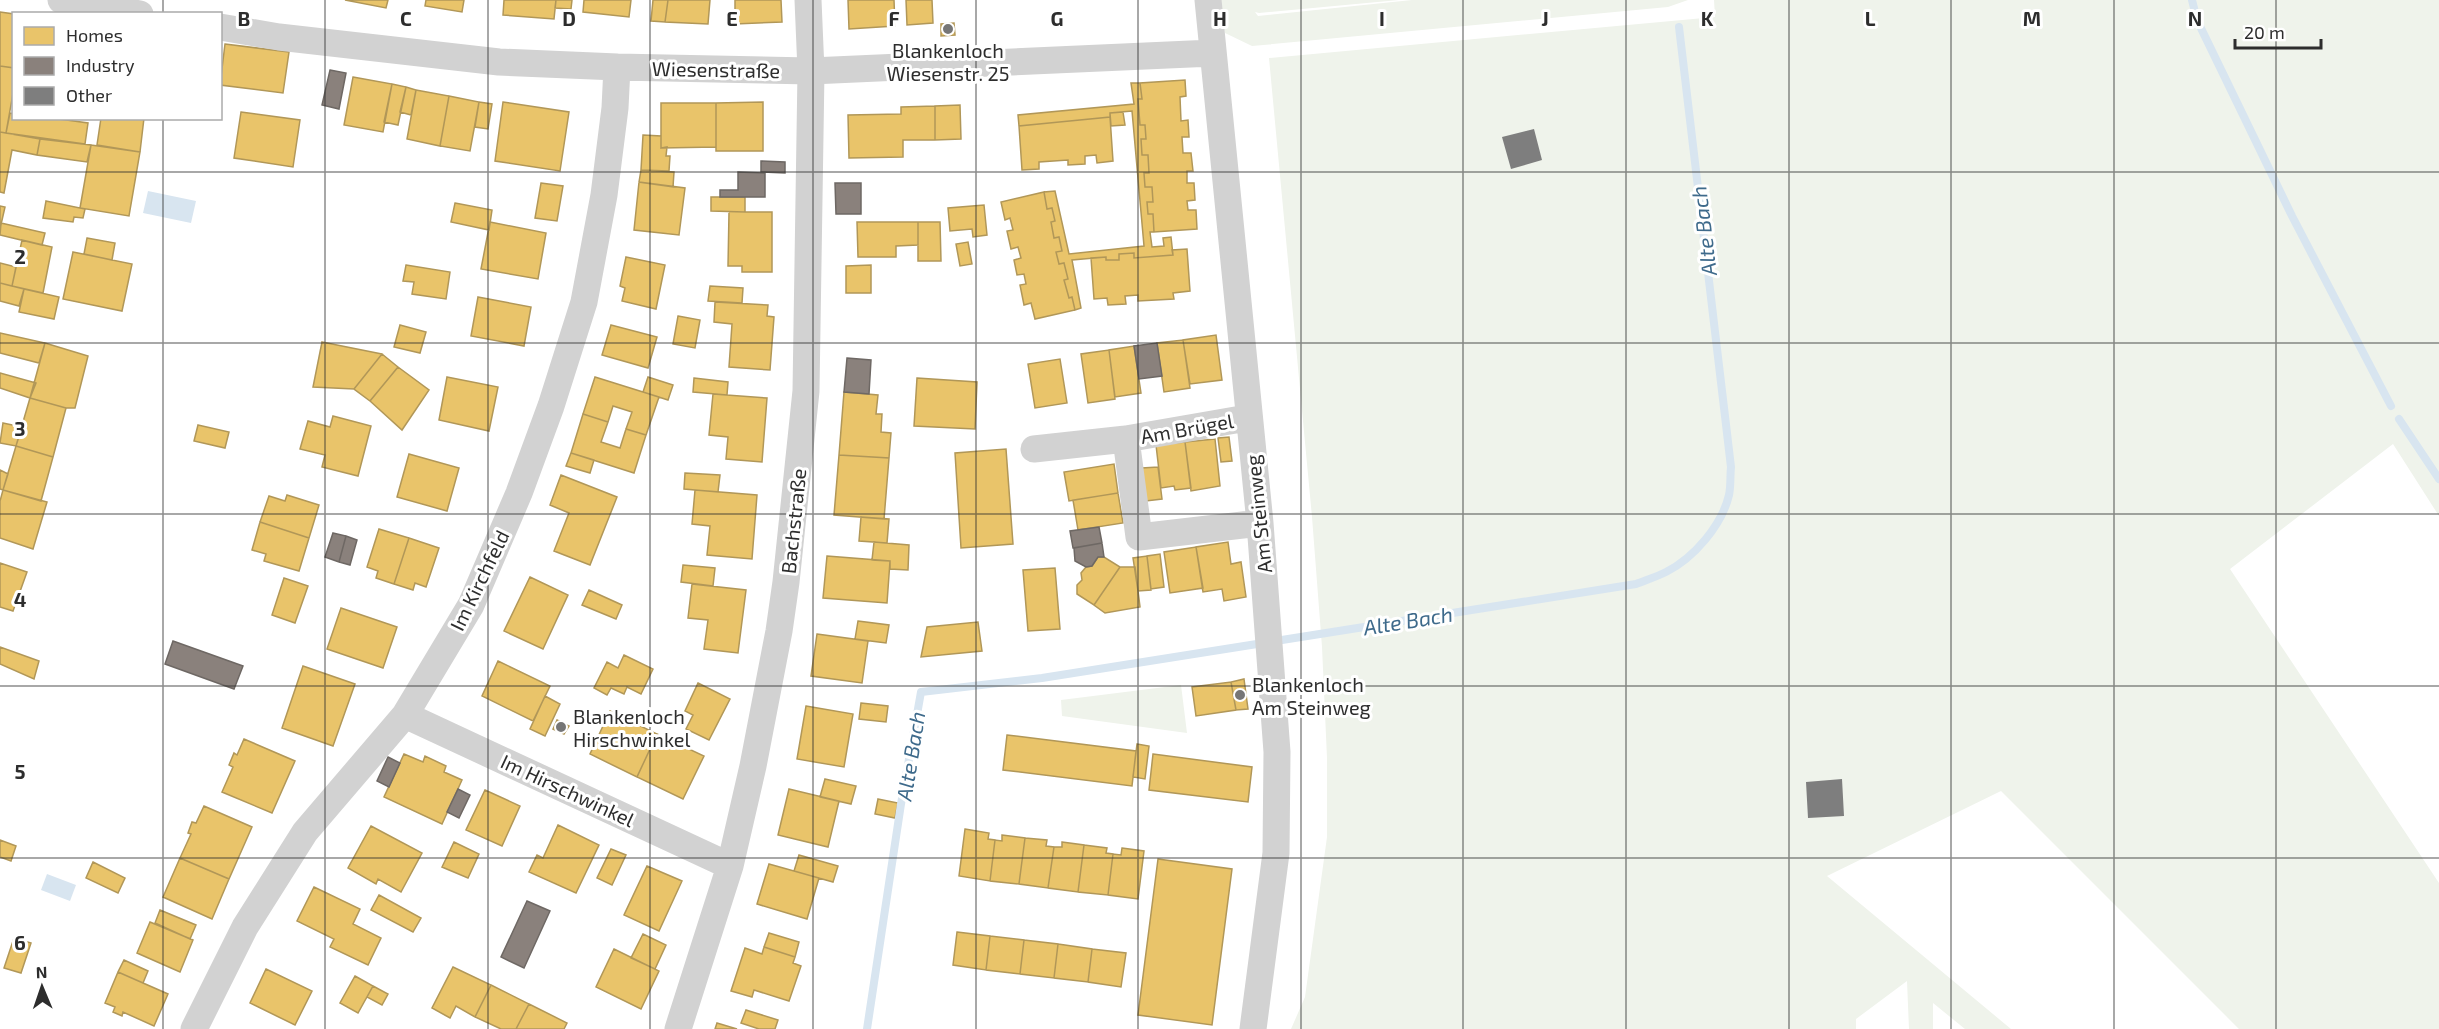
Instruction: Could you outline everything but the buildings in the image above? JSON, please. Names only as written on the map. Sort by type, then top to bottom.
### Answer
[{"type":"street","points":[[61,0],[129,12]]},
{"type":"street","name":"Bachstraße","points":[[678,1029],[730,866],[753,766],[779,631],[806,391],[811,71],[808,0]]},
{"type":"street","name":"Am Steinweg","points":[[1208,0],[1247,418],[1260,523],[1277,752],[1276,853],[1253,1029]]},
{"type":"street","name":"Wiesenstraße","points":[[222,27],[279,37],[488,61],[616,67],[811,71],[1213,53]]},
{"type":"street","name":"Im Kirchfeld","points":[[194,1029],[244,927],[305,832],[405,715],[471,605],[519,493],[554,396],[584,302],[604,195],[615,108],[616,67]]},
{"type":"street","name":"Am Brügel","points":[[1034,449],[1126,439],[1247,418]]},
{"type":"street","name":"Am Brügel","points":[[1126,439],[1139,537],[1260,523]]},
{"type":"street","name":"Im Hirschwinkel","points":[[405,715],[730,866]]},
{"type":"shaded area","points":[[1217,0],[1399,0],[1255,12],[1258,16],[1412,0],[1688,0],[1668,7],[1252,46],[1225,33]]},
{"type":"shaded area","points":[[1714,0],[2439,0],[2439,516],[2393,444],[2230,569],[2439,883],[2439,1029],[2239,1029],[2001,791],[1827,876],[2011,1029],[1965,1029],[1933,1003],[1933,1029],[1909,1029],[1907,981],[1856,1019],[1856,1029],[1291,1029],[1305,997],[1327,837],[1327,758],[1322,647],[1312,517],[1269,58],[1715,17]]},
{"type":"shaded area","points":[[148,191],[196,201],[191,223],[143,213]]},
{"type":"shaded area","points":[[1181,685],[1187,733],[1062,716],[1061,700]]},
{"type":"shaded area","points":[[47,874],[76,885],[70,901],[41,890]]},
{"type":"waterway","points":[[2192,0],[2197,20],[2292,216],[2391,406]]},
{"type":"waterway","name":"Alte Bach","points":[[867,1029],[901,804],[921,692],[1042,678],[1636,584],[1676,566],[1705,540],[1720,518],[1730,492],[1731,467],[1679,27]]},
{"type":"waterway","points":[[2399,419],[2439,479]]},
{"type":"place","name":"Blankenloch Wiesenstr. 25","points":[[948,29]]},
{"type":"place","name":"Blankenloch Am Steinweg","points":[[1240,695]]},
{"type":"place","name":"Blankenloch Hirschwinkel","points":[[561,727]]}]
